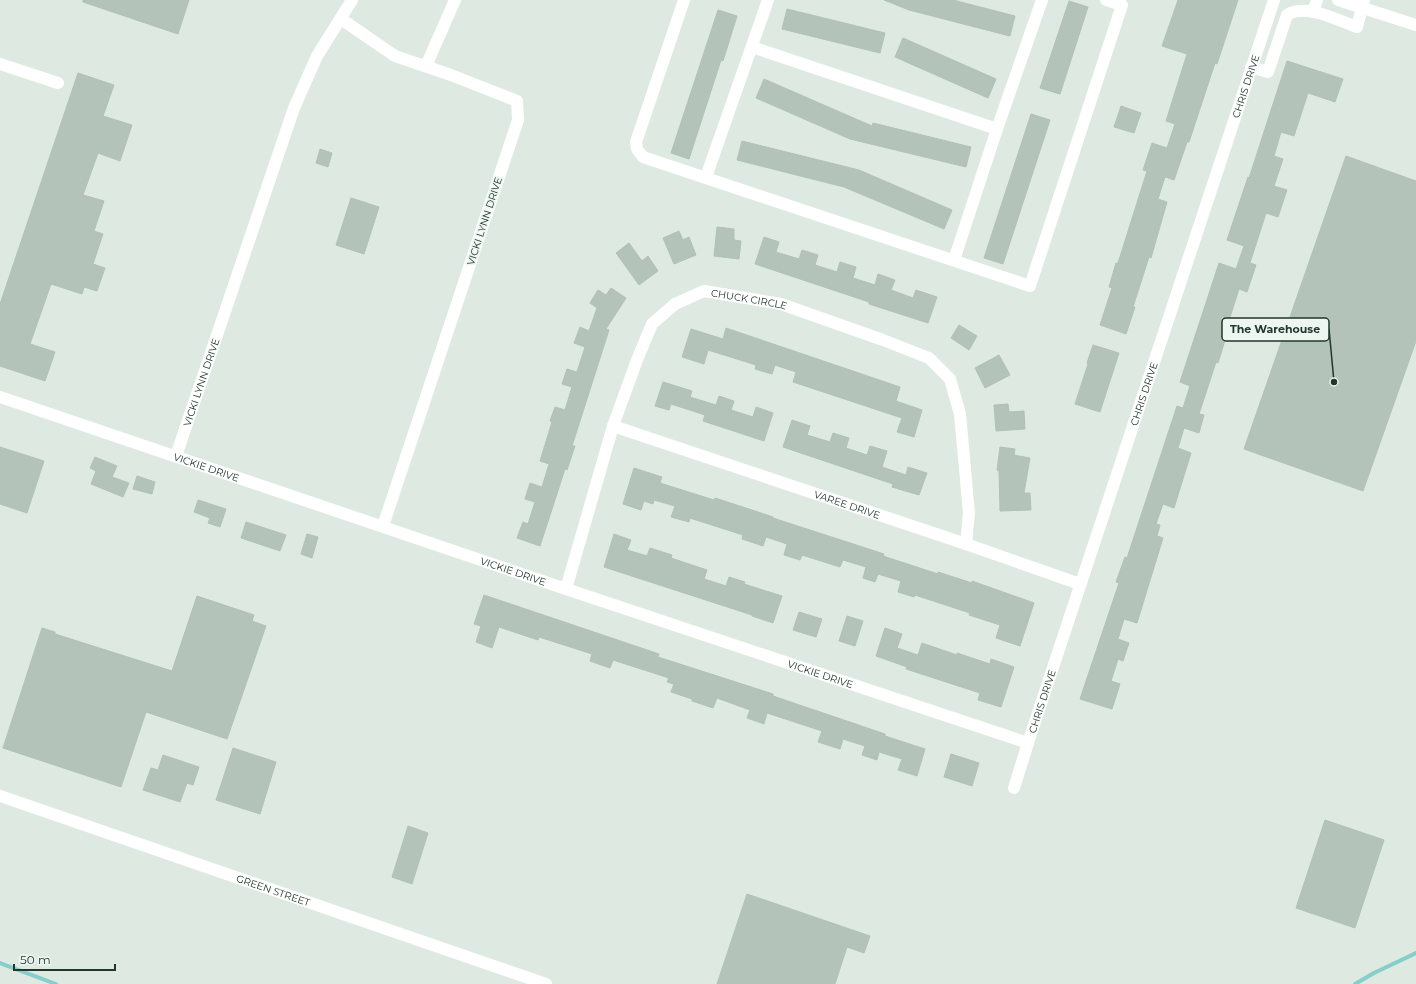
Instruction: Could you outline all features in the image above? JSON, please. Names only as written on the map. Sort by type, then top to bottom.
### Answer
[{"type":"street","name":"VICKI LYNN DRIVE","points":[[176,456],[294,108],[317,56],[352,0]]},
{"type":"street","points":[[426,66],[455,0]]},
{"type":"street","points":[[684,0],[636,142],[636,149],[643,157],[1030,286],[1122,5],[1106,0]]},
{"type":"street","points":[[706,177],[768,0]]},
{"type":"street","points":[[954,260],[997,129],[1042,0]]},
{"type":"street","points":[[1313,12],[1317,0]]},
{"type":"street","points":[[1338,0],[1363,4],[1416,25]]},
{"type":"street","points":[[1251,66],[1268,72],[1287,15],[1301,10],[1313,12],[1357,27],[1363,4]]},
{"type":"street","points":[[1272,5],[1287,15]]},
{"type":"street","name":"CHRIS DRIVE","points":[[1014,788],[1272,5]]},
{"type":"street","name":"VICKI LYNN DRIVE","points":[[341,19],[395,56],[426,66],[517,101],[518,120],[383,526]]},
{"type":"street","points":[[752,47],[997,129]]},
{"type":"street","points":[[0,64],[58,84]]},
{"type":"street","name":"CHUCK CIRCLE","points":[[566,589],[613,426],[652,324],[675,304],[704,291],[781,304],[929,358],[950,379],[960,414],[969,513],[966,544]]},
{"type":"street","name":"VICKIE DRIVE","points":[[0,397],[566,589],[1028,743]]},
{"type":"street","name":"VAREE DRIVE","points":[[613,426],[966,544],[1080,584]]},
{"type":"street","name":"GREEN STREET","points":[[0,796],[546,984]]},
{"type":"building","points":[[83,0],[189,0],[178,34],[83,2]]},
{"type":"building","points":[[884,0],[953,0],[1015,16],[1010,36],[909,10]]},
{"type":"building","points":[[1178,0],[1238,0],[1217,64],[1215,63],[1189,142],[1187,142],[1174,180],[1165,177],[1158,199],[1167,202],[1151,258],[1149,257],[1126,334],[1100,325],[1112,288],[1109,287],[1116,263],[1118,263],[1147,171],[1143,170],[1152,143],[1167,148],[1175,124],[1166,121],[1187,54],[1162,46]]},
{"type":"building","points":[[1069,1],[1088,7],[1060,94],[1040,88]]},
{"type":"building","points":[[787,9],[885,33],[880,53],[782,29]]},
{"type":"building","points":[[718,10],[737,16],[689,159],[671,153]]},
{"type":"building","points":[[903,38],[996,79],[988,98],[895,57]]},
{"type":"building","points":[[1287,61],[1343,79],[1335,102],[1308,93],[1294,136],[1281,132],[1274,156],[1283,159],[1274,186],[1287,190],[1278,217],[1266,213],[1250,263],[1256,265],[1247,292],[1239,289],[1224,336],[1226,337],[1218,363],[1216,362],[1199,414],[1204,415],[1199,433],[1184,428],[1178,448],[1191,453],[1174,508],[1163,504],[1156,524],[1160,525],[1157,536],[1163,538],[1137,623],[1124,619],[1118,639],[1129,643],[1123,661],[1118,659],[1111,681],[1120,684],[1112,709],[1080,699],[1119,583],[1116,582],[1125,557],[1127,558],[1177,406],[1183,408],[1190,386],[1180,382],[1219,263],[1236,269],[1244,246],[1227,240]]},
{"type":"building","points":[[78,73],[114,85],[103,116],[132,125],[120,161],[98,153],[83,195],[104,201],[94,231],[103,234],[93,264],[105,268],[97,291],[84,287],[82,294],[51,284],[30,344],[55,352],[45,381],[0,366],[0,304]]},
{"type":"building","points":[[764,79],[872,126],[873,123],[971,147],[966,167],[850,139],[756,98]]},
{"type":"building","points":[[1121,106],[1141,113],[1134,133],[1114,127]]},
{"type":"building","points":[[1031,114],[1050,120],[1003,264],[984,258]]},
{"type":"building","points":[[742,141],[859,170],[952,210],[944,229],[844,187],[737,160]]},
{"type":"building","points":[[320,149],[332,153],[328,167],[316,163]]},
{"type":"building","points":[[1346,156],[1416,181],[1416,341],[1363,491],[1244,449]]},
{"type":"building","points":[[351,198],[379,207],[364,254],[336,245]]},
{"type":"building","points":[[717,227],[734,229],[734,240],[741,241],[739,259],[714,256]]},
{"type":"building","points":[[679,231],[683,240],[689,237],[696,255],[674,264],[663,238]]},
{"type":"building","points":[[764,237],[779,242],[776,252],[799,259],[802,250],[818,255],[815,265],[837,272],[840,262],[856,267],[853,278],[875,285],[878,274],[895,280],[891,290],[913,298],[916,290],[937,297],[928,323],[755,264]]},
{"type":"building","points":[[629,243],[642,261],[648,256],[658,271],[639,285],[616,253]]},
{"type":"building","points":[[611,288],[626,298],[606,329],[609,330],[572,446],[575,446],[567,470],[565,469],[540,546],[517,538],[523,522],[528,524],[535,502],[525,499],[530,483],[542,487],[549,464],[540,461],[552,422],[550,421],[555,407],[565,410],[572,387],[562,384],[567,369],[577,372],[585,347],[574,343],[580,327],[589,331],[597,308],[590,303],[598,290],[606,295]]},
{"type":"building","points":[[959,325],[977,336],[969,350],[951,338]]},
{"type":"building","points":[[726,328],[900,387],[896,401],[922,410],[914,437],[897,432],[902,418],[793,382],[796,372],[775,365],[772,374],[755,369],[756,365],[708,350],[704,364],[682,357],[691,329],[723,339]]},
{"type":"building","points":[[1093,345],[1119,353],[1100,412],[1075,404]]},
{"type":"building","points":[[999,355],[1010,375],[985,388],[975,368]]},
{"type":"building","points":[[663,382],[692,391],[690,397],[716,405],[719,396],[734,401],[731,410],[753,417],[756,407],[773,413],[764,441],[703,421],[705,415],[671,404],[669,410],[655,406]]},
{"type":"building","points":[[1008,404],[1009,412],[1024,411],[1025,429],[996,431],[994,405]]},
{"type":"building","points":[[792,420],[810,426],[807,435],[830,442],[833,433],[849,438],[846,448],[867,455],[870,446],[887,451],[882,467],[906,475],[908,467],[927,473],[919,495],[892,487],[893,484],[783,447]]},
{"type":"building","points":[[0,447],[44,461],[27,513],[0,504]]},
{"type":"building","points":[[1000,447],[1015,449],[1014,455],[1030,458],[1024,493],[1030,493],[1031,510],[1000,511],[999,471],[997,470]]},
{"type":"building","points":[[95,457],[117,466],[112,477],[129,483],[123,497],[91,484],[96,471],[90,468]]},
{"type":"building","points":[[634,468],[662,477],[660,483],[714,500],[715,498],[884,554],[883,556],[938,574],[938,572],[972,583],[972,581],[1034,603],[1020,646],[996,638],[1000,625],[969,615],[970,613],[915,595],[914,597],[898,592],[901,581],[878,574],[875,582],[863,578],[866,567],[843,560],[840,567],[802,555],[800,560],[784,555],[787,544],[766,537],[763,546],[742,539],[743,535],[690,518],[689,522],[671,517],[675,506],[654,500],[653,504],[644,501],[641,510],[623,504]]},
{"type":"building","points":[[137,476],[155,482],[152,494],[133,489]]},
{"type":"building","points":[[198,500],[226,509],[220,527],[208,523],[210,518],[194,512]]},
{"type":"building","points":[[246,522],[286,535],[280,551],[241,538]]},
{"type":"building","points":[[307,534],[318,537],[312,558],[301,554]]},
{"type":"building","points":[[614,534],[631,540],[627,550],[647,556],[650,548],[672,555],[671,558],[707,570],[704,579],[726,586],[729,577],[745,582],[744,584],[782,596],[773,623],[604,567]]},
{"type":"building","points":[[484,595],[659,654],[658,657],[773,694],[773,696],[925,749],[917,776],[898,770],[902,759],[879,752],[877,760],[862,755],[865,746],[843,739],[840,749],[818,742],[822,731],[767,713],[764,724],[747,718],[750,710],[717,698],[713,708],[692,701],[692,699],[671,692],[674,684],[667,682],[669,678],[613,660],[610,668],[590,661],[592,654],[539,637],[538,640],[499,627],[492,648],[476,642],[481,626],[474,624]]},
{"type":"building","points":[[197,596],[254,615],[252,621],[266,626],[227,739],[146,712],[121,787],[3,748],[42,628],[55,632],[55,634],[172,671]]},
{"type":"building","points":[[799,612],[822,619],[816,637],[793,630]]},
{"type":"building","points":[[847,616],[863,621],[855,646],[839,641]]},
{"type":"building","points":[[885,628],[902,634],[897,648],[918,655],[922,643],[990,664],[991,659],[1014,667],[1001,707],[978,700],[980,693],[906,669],[907,667],[876,656]]},
{"type":"building","points":[[233,748],[276,762],[260,814],[216,800]]},
{"type":"building","points":[[951,754],[979,763],[972,786],[944,777]]},
{"type":"building","points":[[163,755],[199,767],[193,785],[187,783],[180,802],[143,790],[151,768],[158,770]]},
{"type":"building","points":[[1325,820],[1384,840],[1355,928],[1296,908]]},
{"type":"building","points":[[408,826],[428,833],[412,884],[392,877]]},
{"type":"building","points":[[747,894],[870,936],[864,953],[847,947],[835,984],[717,984]]},
{"type":"waterway","points":[[1355,984],[1416,953]]},
{"type":"waterway","points":[[0,963],[56,984]]},
{"type":"place","name":"The Warehouse","points":[[1334,382]]}]
